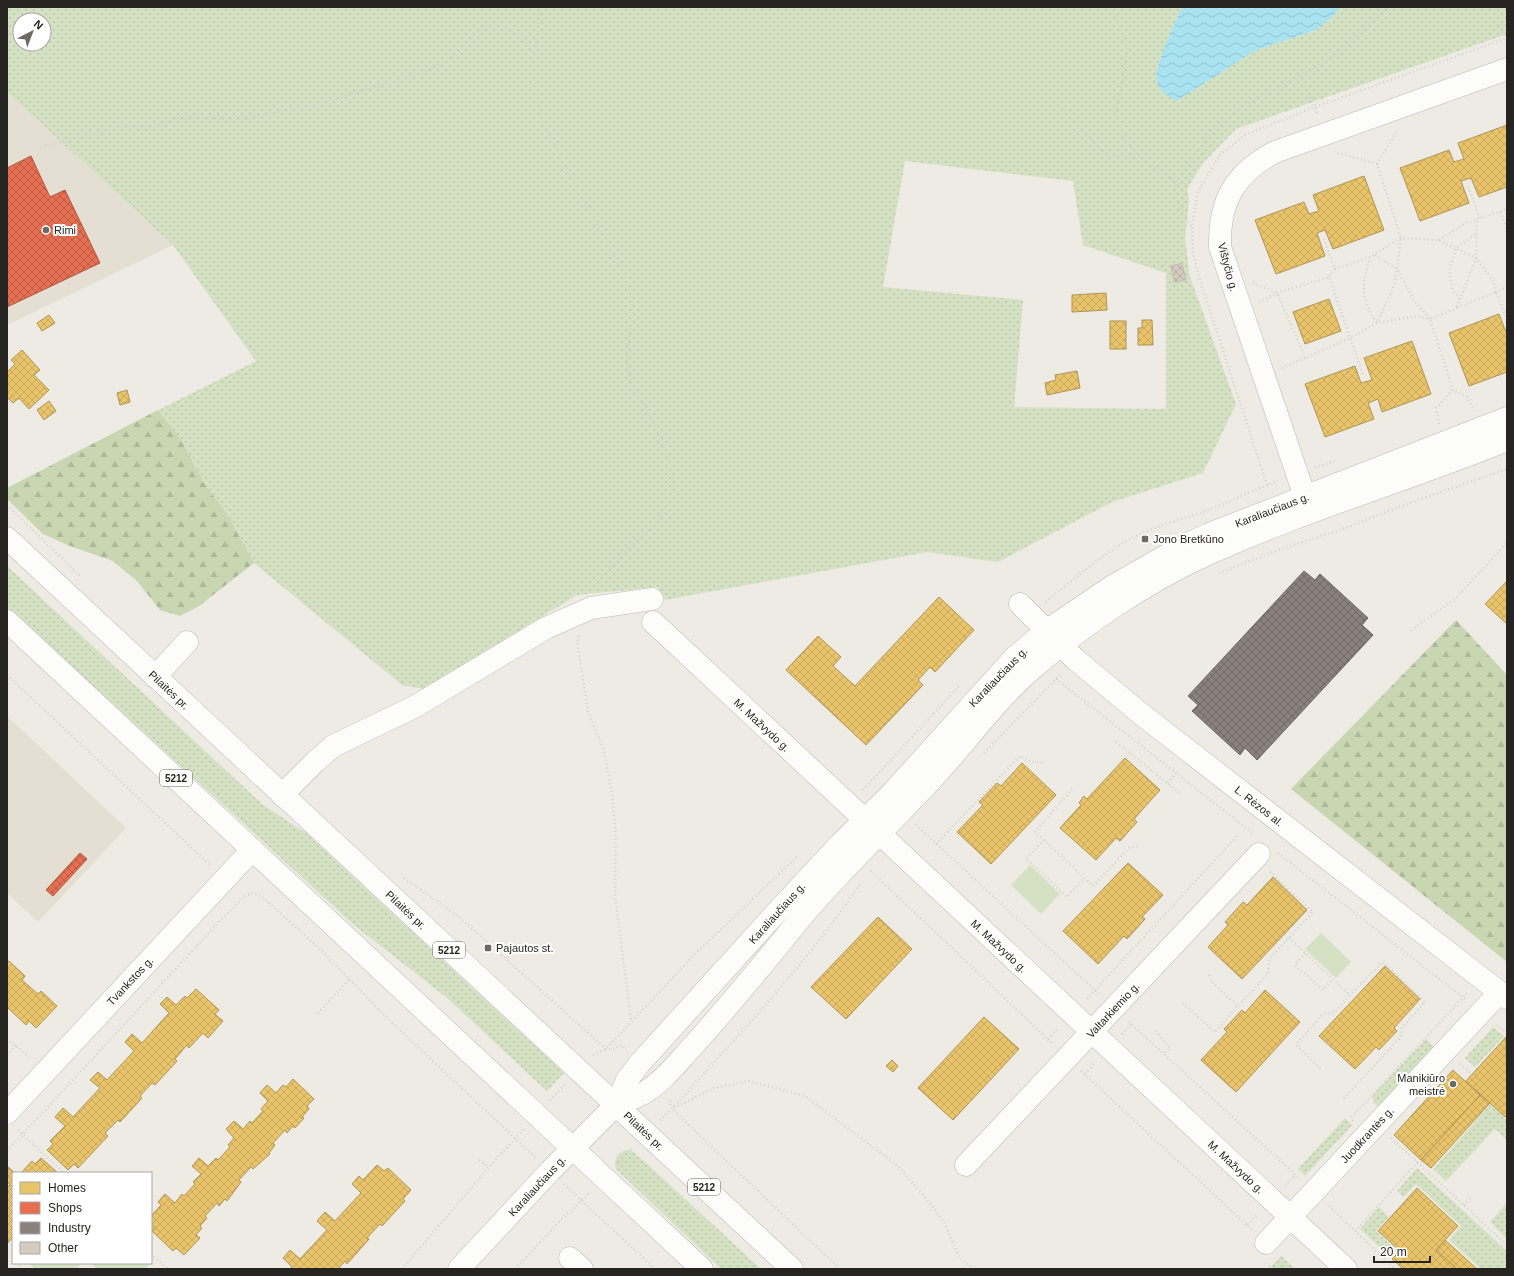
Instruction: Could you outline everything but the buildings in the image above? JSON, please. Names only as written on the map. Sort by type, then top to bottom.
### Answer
[{"type":"street","name":"Vištyčio g.","points":[[1305,497],[1240,309],[1220,246],[1219,228],[1222,209],[1242,174],[1258,161],[1275,152],[1331,141],[1507,69]]},
{"type":"street","name":"Karaliaučiaus g.","points":[[1061,645],[1111,587],[1174,551],[1209,534],[1507,418]]},
{"type":"street","name":"Karaliaučiaus g.","points":[[460,1269],[550,1171],[616,1105],[627,1080],[640,1063],[786,903],[878,833],[907,807],[957,753],[986,716],[1012,688],[1061,645],[1150,585],[1207,554],[1318,510],[1467,457],[1507,440]]},
{"type":"street","name":"Pilaitės pr.","points":[[7,538],[792,1269]]},
{"type":"street","name":"Pilaitės pr.","points":[[7,551],[38,568]]},
{"type":"street","points":[[282,795],[333,746],[416,706],[546,628],[591,608],[652,599]]},
{"type":"street","name":"L. Rėzos al.","points":[[1020,604],[1061,645],[1142,714],[1503,995]]},
{"type":"street","name":"5212","points":[[7,621],[538,1114],[702,1269]]},
{"type":"street","name":"M. Mažvydo g.","points":[[653,622],[1346,1269]]},
{"type":"street","points":[[155,676],[187,642]]},
{"type":"street","name":"Tvankstos g.","points":[[10,1119],[46,1071],[252,850]]},
{"type":"street","name":"Valtarkiemio g.","points":[[966,1165],[1257,856]]},
{"type":"street","name":"Juodkrantės g.","points":[[1266,1243],[1314,1191],[1503,995]]},
{"type":"path","points":[[541,7],[533,54],[533,64],[542,119],[574,183],[624,274],[631,296],[633,315],[626,357],[630,381],[656,428],[671,465],[672,491],[664,513],[653,528],[638,539],[602,577],[594,595],[591,608],[581,628],[577,642],[588,711],[603,748],[612,792],[616,838],[616,894],[631,1021]]},
{"type":"path","points":[[1112,7],[1128,47],[1116,114],[1123,137],[1137,155],[1176,182]]},
{"type":"path","points":[[1381,7],[1382,12]]},
{"type":"path","points":[[1192,226],[1181,210],[1177,196],[1176,182],[1214,128],[1246,104],[1332,59],[1382,12],[1390,7]]},
{"type":"path","points":[[1267,485],[1198,274],[1193,253],[1192,226],[1198,192],[1220,155],[1245,135],[1315,107],[1507,38],[1494,9],[1491,7]]},
{"type":"path","points":[[36,149],[120,127],[151,128],[175,119],[196,116],[228,120],[318,106],[413,75],[445,62],[457,55],[476,33],[485,28],[499,27],[511,31],[525,42],[533,54]]},
{"type":"path","points":[[1302,75],[1331,141],[1330,150],[1377,164]]},
{"type":"path","points":[[1062,107],[1084,134],[1109,156],[1137,155]]},
{"type":"path","points":[[1377,322],[1395,283],[1398,270],[1401,238],[1377,164],[1401,125],[1394,128]]},
{"type":"path","points":[[1457,308],[1459,299],[1476,258],[1476,234],[1479,218],[1468,187]]},
{"type":"path","points":[[1438,240],[1452,231],[1479,218],[1507,209]]},
{"type":"path","points":[[1500,212],[1507,230]]},
{"type":"path","points":[[1459,299],[1453,291],[1449,271],[1456,248],[1476,234]]},
{"type":"path","points":[[1240,309],[1277,293],[1329,277],[1336,269],[1375,255],[1401,238],[1438,240],[1476,258],[1494,282],[1496,292],[1507,320]]},
{"type":"path","points":[[1324,239],[1336,269]]},
{"type":"path","points":[[1375,255],[1398,270],[1415,302],[1430,319],[1453,390],[1467,396],[1474,411]]},
{"type":"path","points":[[1370,257],[1363,281],[1364,296],[1368,309],[1377,322]]},
{"type":"path","points":[[1329,277],[1363,375]]},
{"type":"path","points":[[1248,280],[1277,293],[1306,359]]},
{"type":"path","points":[[1278,370],[1306,359],[1350,338],[1377,322],[1417,316],[1430,319],[1507,287]]},
{"type":"path","points":[[1439,424],[1436,408],[1453,390]]},
{"type":"path","points":[[1310,462],[1313,469]]},
{"type":"path","points":[[1216,574],[1281,549],[1340,530],[1407,504],[1507,469]]},
{"type":"path","points":[[1411,630],[1455,599],[1507,543]]},
{"type":"path","points":[[981,756],[1061,645]]},
{"type":"path","points":[[7,675],[244,897]]},
{"type":"path","points":[[1116,742],[1181,794]]},
{"type":"path","points":[[936,844],[1020,756],[1028,761],[1043,763]]},
{"type":"path","points":[[1168,783],[1176,773]]},
{"type":"path","points":[[1072,789],[1035,832],[1093,886],[1129,848],[1138,846]]},
{"type":"path","points":[[866,876],[870,870],[878,833],[920,819]]},
{"type":"path","points":[[1048,1039],[1095,991],[1237,836]]},
{"type":"path","points":[[1044,840],[1026,859],[1067,897],[1084,878]]},
{"type":"path","points":[[1183,1003],[1215,1032],[1268,974],[1269,959],[1313,912],[1257,856]]},
{"type":"path","points":[[870,870],[1247,1225]]},
{"type":"path","points":[[515,1269],[562,1219],[605,1177],[646,1132],[672,1109],[832,926],[862,882]]},
{"type":"path","points":[[7,1151],[244,897],[252,893],[261,896],[321,950],[386,1017],[655,1269]]},
{"type":"path","points":[[1289,938],[1350,995]]},
{"type":"path","points":[[1305,954],[1295,965],[1323,990],[1333,979]]},
{"type":"path","points":[[1322,1070],[1296,1045],[1323,1014],[1335,1012],[1382,962],[1425,1002],[1402,1028],[1401,1037],[1344,1098]]},
{"type":"path","points":[[1210,975],[1212,982],[1238,1006]]},
{"type":"path","points":[[318,1013],[349,980]]},
{"type":"path","points":[[1493,1022],[1507,1033]]},
{"type":"path","points":[[1156,1031],[1170,1048],[1164,1054]]},
{"type":"path","points":[[7,1040],[16,1045],[46,1071]]},
{"type":"path","points":[[7,1055],[16,1045]]},
{"type":"path","points":[[402,1269],[488,1167],[593,1055],[606,1049]]},
{"type":"path","points":[[1457,1061],[1472,1074]]},
{"type":"path","points":[[672,1109],[714,1088],[749,1081],[805,1096],[898,1166],[944,1222],[960,1259],[975,1269]]},
{"type":"path","points":[[672,1109],[840,1269]]},
{"type":"path","points":[[10,1119],[22,1135],[63,1172]]},
{"type":"path","points":[[1388,1135],[1507,1245]]},
{"type":"path","points":[[479,1160],[488,1167]]},
{"type":"path","points":[[1355,1231],[1418,1162]]},
{"type":"path","points":[[1294,1176],[1303,1181],[1314,1191],[1395,1269]]},
{"type":"path","points":[[1464,1205],[1470,1198]]},
{"type":"path","points":[[152,1255],[168,1269]]},
{"type":"shaded area","points":[[7,92],[173,245],[7,325]]},
{"type":"shaded area","points":[[7,716],[126,828],[38,922],[7,893]]},
{"type":"green space","points":[[7,7],[1184,7],[1179,13],[1158,64],[1177,101],[1254,51],[1316,30],[1335,14],[1340,7],[1507,7],[1507,34],[1236,129],[1203,163],[1187,189],[1189,201],[1185,239],[1190,277],[1236,404],[1203,473],[1112,502],[998,562],[927,552],[665,600],[658,587],[577,595],[424,689],[402,685],[254,563],[226,512],[205,485],[180,438],[158,410],[256,361],[173,245],[7,92]],"holes":[[[905,161],[1073,181],[1083,245],[1166,273],[1166,409],[1014,407],[1023,300],[883,287]]]},
{"type":"green space","points":[[158,410],[180,438],[205,485],[226,512],[254,563],[199,606],[180,616],[160,610],[137,581],[113,561],[70,546],[43,534],[7,499],[7,488]]},
{"type":"green space","points":[[7,566],[263,805],[306,833],[564,1073],[547,1091],[446,997],[354,925],[7,607]]},
{"type":"green space","points":[[1456,620],[1507,675],[1507,962],[1291,789]]},
{"type":"green space","points":[[1030,865],[1060,894],[1041,914],[1011,885]]},
{"type":"green space","points":[[1321,933],[1351,962],[1336,978],[1305,949]]},
{"type":"green space","points":[[1493,1027],[1504,1036],[1475,1067],[1465,1058]]},
{"type":"green space","points":[[1426,1039],[1435,1048],[1380,1107],[1377,1105],[1372,1096]]},
{"type":"green space","points":[[1490,1105],[1506,1119],[1507,1118],[1507,1140],[1495,1129],[1446,1181],[1433,1169]]},
{"type":"green space","points":[[1345,1118],[1352,1125],[1305,1176],[1298,1169]]},
{"type":"green space","points":[[628,1150],[632,1151],[645,1162],[761,1269],[721,1269],[616,1169],[615,1162],[617,1156],[621,1152]]},
{"type":"green space","points":[[1417,1168],[1507,1251],[1507,1269],[1481,1269],[1449,1240],[1461,1226],[1416,1184],[1404,1197],[1397,1191]]},
{"type":"green space","points":[[1507,1203],[1507,1239],[1490,1222]]},
{"type":"green space","points":[[1379,1207],[1389,1217],[1376,1231],[1394,1248],[1388,1255],[1360,1229]]},
{"type":"green space","points":[[1281,1256],[1295,1269],[1269,1269]]},
{"type":"green space","points":[[30,1264],[81,1264],[76,1269],[35,1269]]},
{"type":"green space","points":[[92,1264],[150,1264],[145,1269],[97,1269]]},
{"type":"water","points":[[1184,7],[1340,7],[1335,14],[1316,30],[1254,51],[1177,101],[1162,91],[1158,85],[1156,76],[1164,48],[1179,13]]},
{"type":"place","name":"Rimi","points":[[46,230]]},
{"type":"place","name":"Jono Bretkūno","points":[[1145,539]]},
{"type":"place","name":"Pajautos st.","points":[[488,948]]},
{"type":"place","name":"Manikiūro meistrė","points":[[1453,1084]]}]
